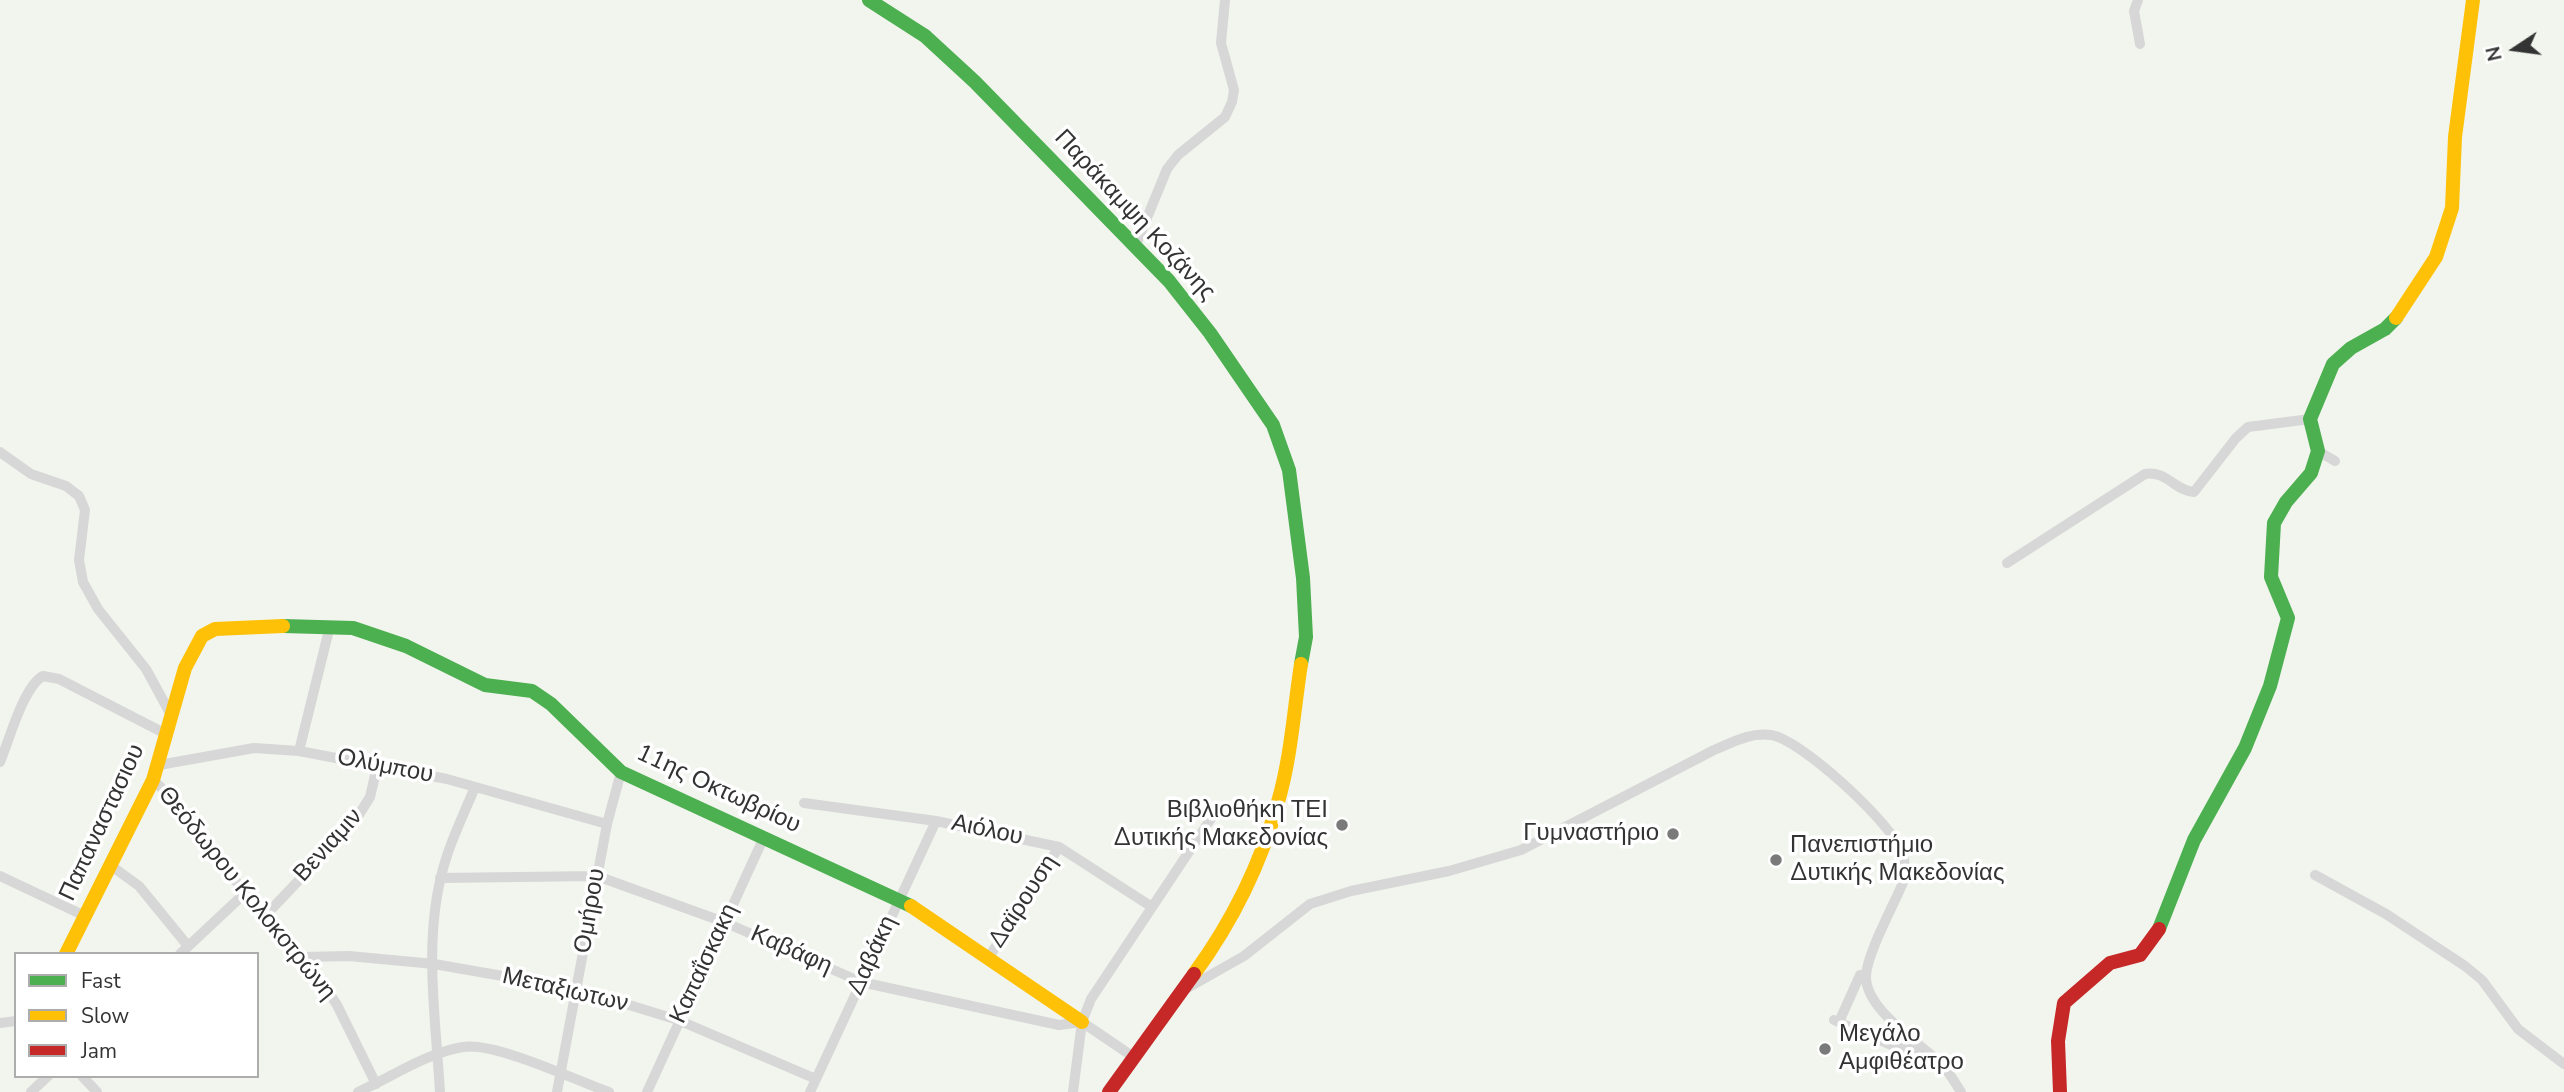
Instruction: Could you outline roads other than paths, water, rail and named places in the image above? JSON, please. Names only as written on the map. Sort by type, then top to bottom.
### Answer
[{"type":"street","name":"Παράκαμψη Κοζάνης","points":[[869,0],[925,36],[975,82],[1169,281],[1210,333],[1273,425],[1289,470],[1306,604],[1301,679],[1279,799],[1269,834],[1233,913],[1184,990],[1109,1092]]},
{"type":"street","points":[[1135,247],[1167,169],[1178,155],[1225,117],[1232,102],[1234,90],[1221,43],[1226,0]]},
{"type":"street","points":[[2138,0],[2134,11],[2140,44]]},
{"type":"street","points":[[2060,1092],[2058,1041],[2064,1003],[2110,963],[2140,955],[2152,942],[2169,908],[2194,840],[2228,781],[2270,686],[2288,618],[2271,576],[2274,523],[2286,502],[2311,473],[2318,452],[2310,419],[2337,358],[2385,329],[2401,313],[2436,257],[2445,235],[2452,208],[2455,137],[2473,0]]},
{"type":"street","points":[[2007,563],[2145,474],[2162,475],[2182,489],[2194,492],[2201,487],[2236,438],[2248,427],[2310,419]]},
{"type":"street","points":[[0,452],[31,474],[66,486],[79,496],[85,510],[79,560],[83,582],[98,609],[146,669],[172,715]]},
{"type":"street","points":[[2318,452],[2335,461]]},
{"type":"street","points":[[299,751],[331,626]]},
{"type":"street","name":"11ης Οκτωβρίου","points":[[185,668],[202,636],[215,629],[331,626],[353,628],[406,646],[485,685],[532,691],[551,704],[621,772],[900,898],[1082,1023]]},
{"type":"street","name":"Παπαναστασιου","points":[[67,952],[153,780],[185,668]]},
{"type":"street","points":[[0,762],[27,696],[34,682],[43,676],[59,679],[167,735]]},
{"type":"street","points":[[1184,990],[1244,956],[1310,904],[1351,891],[1449,871],[1521,850],[1671,770],[1747,736],[1771,735],[1795,743],[1833,774],[1894,839],[1903,854],[1904,880],[1866,976],[1880,1005],[1919,1048],[1942,1065],[1961,1092]]},
{"type":"street","name":"Ολύμπου","points":[[159,765],[254,748],[299,751],[475,787],[607,824]]},
{"type":"street","name":"Βενιαμιν","points":[[265,916],[360,814],[370,797],[377,767]]},
{"type":"street","name":"Ομήρου","points":[[557,1092],[607,824],[621,772]]},
{"type":"street","name":"Θεόδωρου Κολοκοτρώνη","points":[[153,780],[172,798],[245,893],[302,957],[337,1005],[376,1084]]},
{"type":"street","points":[[440,1092],[434,964],[436,909],[440,878],[475,787]]},
{"type":"street","name":"Αιόλου","points":[[804,803],[936,821],[1059,847],[1152,907]]},
{"type":"street","points":[[1073,1092],[1082,1023],[1091,999],[1212,817]]},
{"type":"street","name":"Δαβάκη","points":[[810,1092],[936,821]]},
{"type":"street","name":"Καπαΐσκακη","points":[[647,1092],[764,837]]},
{"type":"street","name":"Δαϊρουση","points":[[989,957],[1059,847]]},
{"type":"street","points":[[110,865],[139,886],[184,950],[245,893]]},
{"type":"street","points":[[2315,875],[2386,914],[2465,966],[2482,980],[2518,1030],[2564,1064]]},
{"type":"street","points":[[0,876],[85,916]]},
{"type":"street","name":"Καβάφη","points":[[440,878],[597,876],[724,922],[861,982],[1059,1025],[1082,1023]]},
{"type":"street","name":"Μεταξιωτων","points":[[302,957],[349,956],[434,964],[577,989],[678,1020],[816,1079]]},
{"type":"street","points":[[1866,976],[1860,975],[1836,1021],[1898,1048],[1919,1048]]},
{"type":"street","points":[[1082,1023],[1135,1058]]},
{"type":"street","points":[[358,1092],[438,1054],[466,1047],[481,1048],[608,1092]]},
{"type":"street","points":[[30,1092],[46,1078]]},
{"type":"street","points":[[84,1078],[97,1092]]},
{"type":"place","name":"Βιβλιοθήκη ΤΕΙ Δυτικής Μακεδονίας","points":[[1342,825]]},
{"type":"place","name":"Γυμναστήριο","points":[[1673,834]]},
{"type":"place","name":"Πανεπιστήμιο Δυτικής Μακεδονίας","points":[[1776,860]]},
{"type":"place","name":"Μεγάλο Αμφιθέατρο","points":[[1825,1049]]}]
